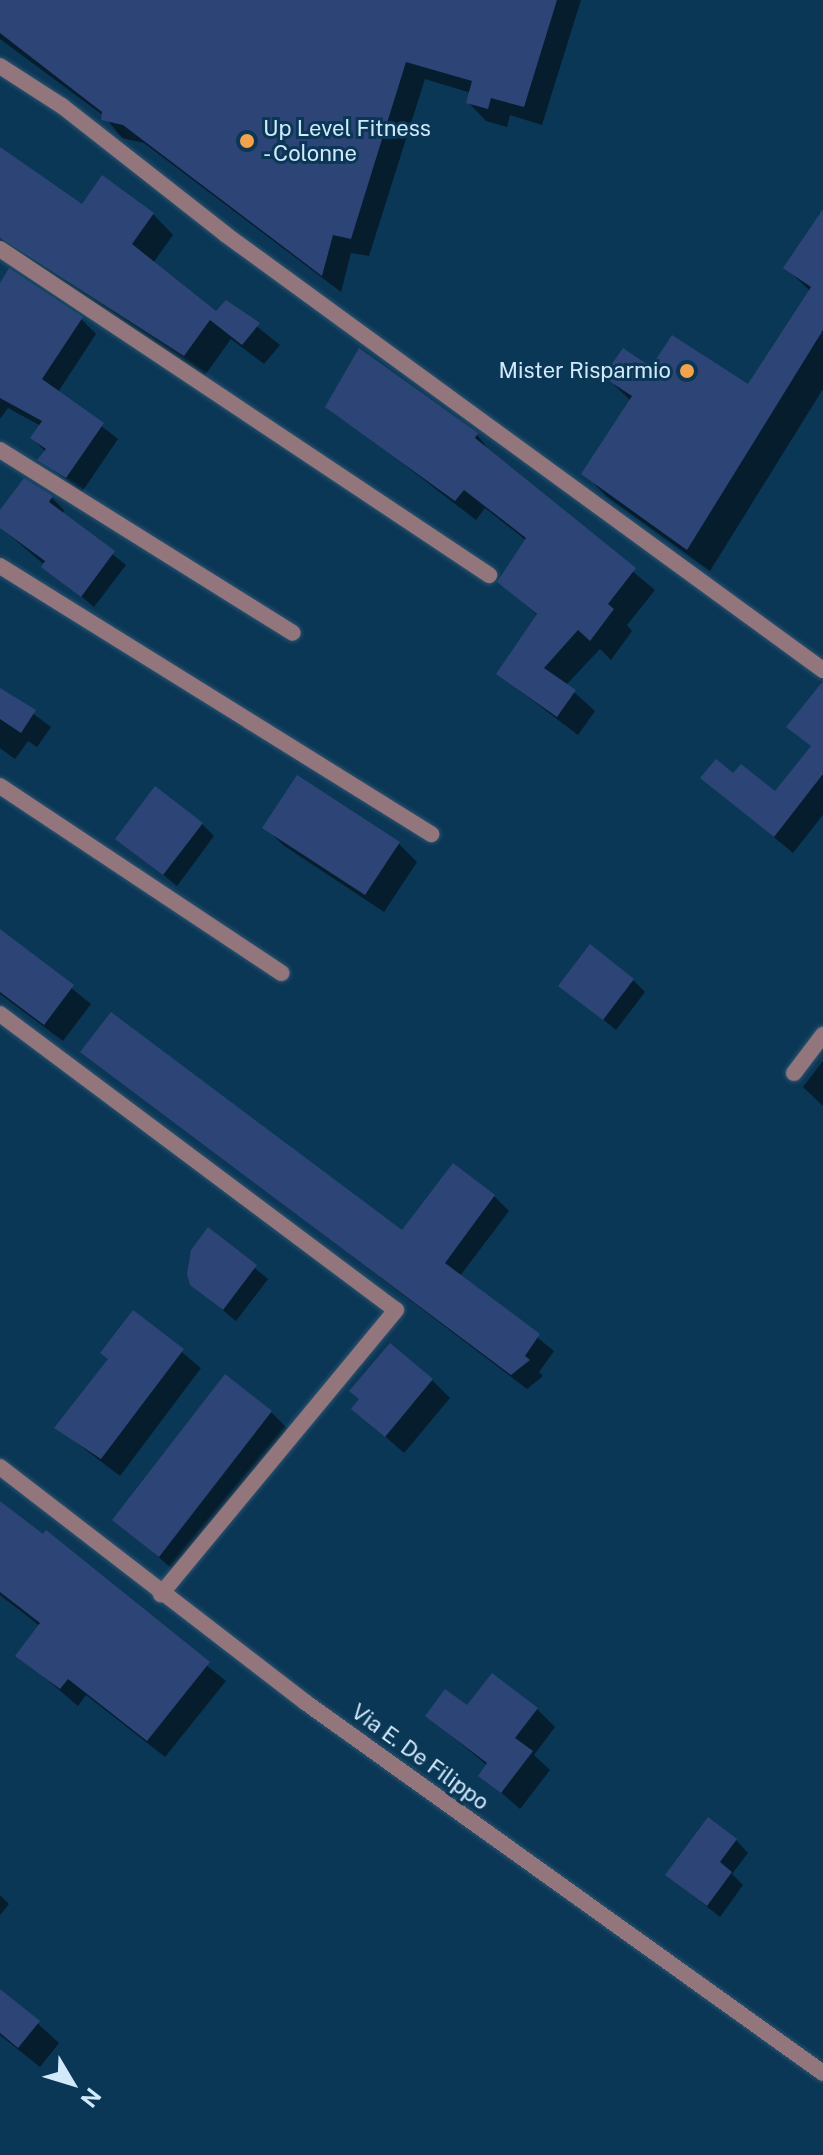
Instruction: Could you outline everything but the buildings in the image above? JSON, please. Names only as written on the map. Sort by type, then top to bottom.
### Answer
[{"type":"street","points":[[0,66],[62,106],[237,243],[823,670]]},
{"type":"street","points":[[0,249],[489,575]]},
{"type":"street","points":[[0,450],[293,633]]},
{"type":"street","points":[[0,566],[431,834]]},
{"type":"street","points":[[0,786],[281,973]]},
{"type":"street","points":[[0,1014],[396,1310],[161,1594]]},
{"type":"street","points":[[794,1073],[823,1035]]},
{"type":"street","name":"Via E. De Filippo","points":[[0,1467],[161,1594],[823,2073]]},
{"type":"place","name":"Up Level Fitness - Colonne","points":[[247,141]]},
{"type":"place","name":"Mister Risparmio","points":[[687,371]]}]
